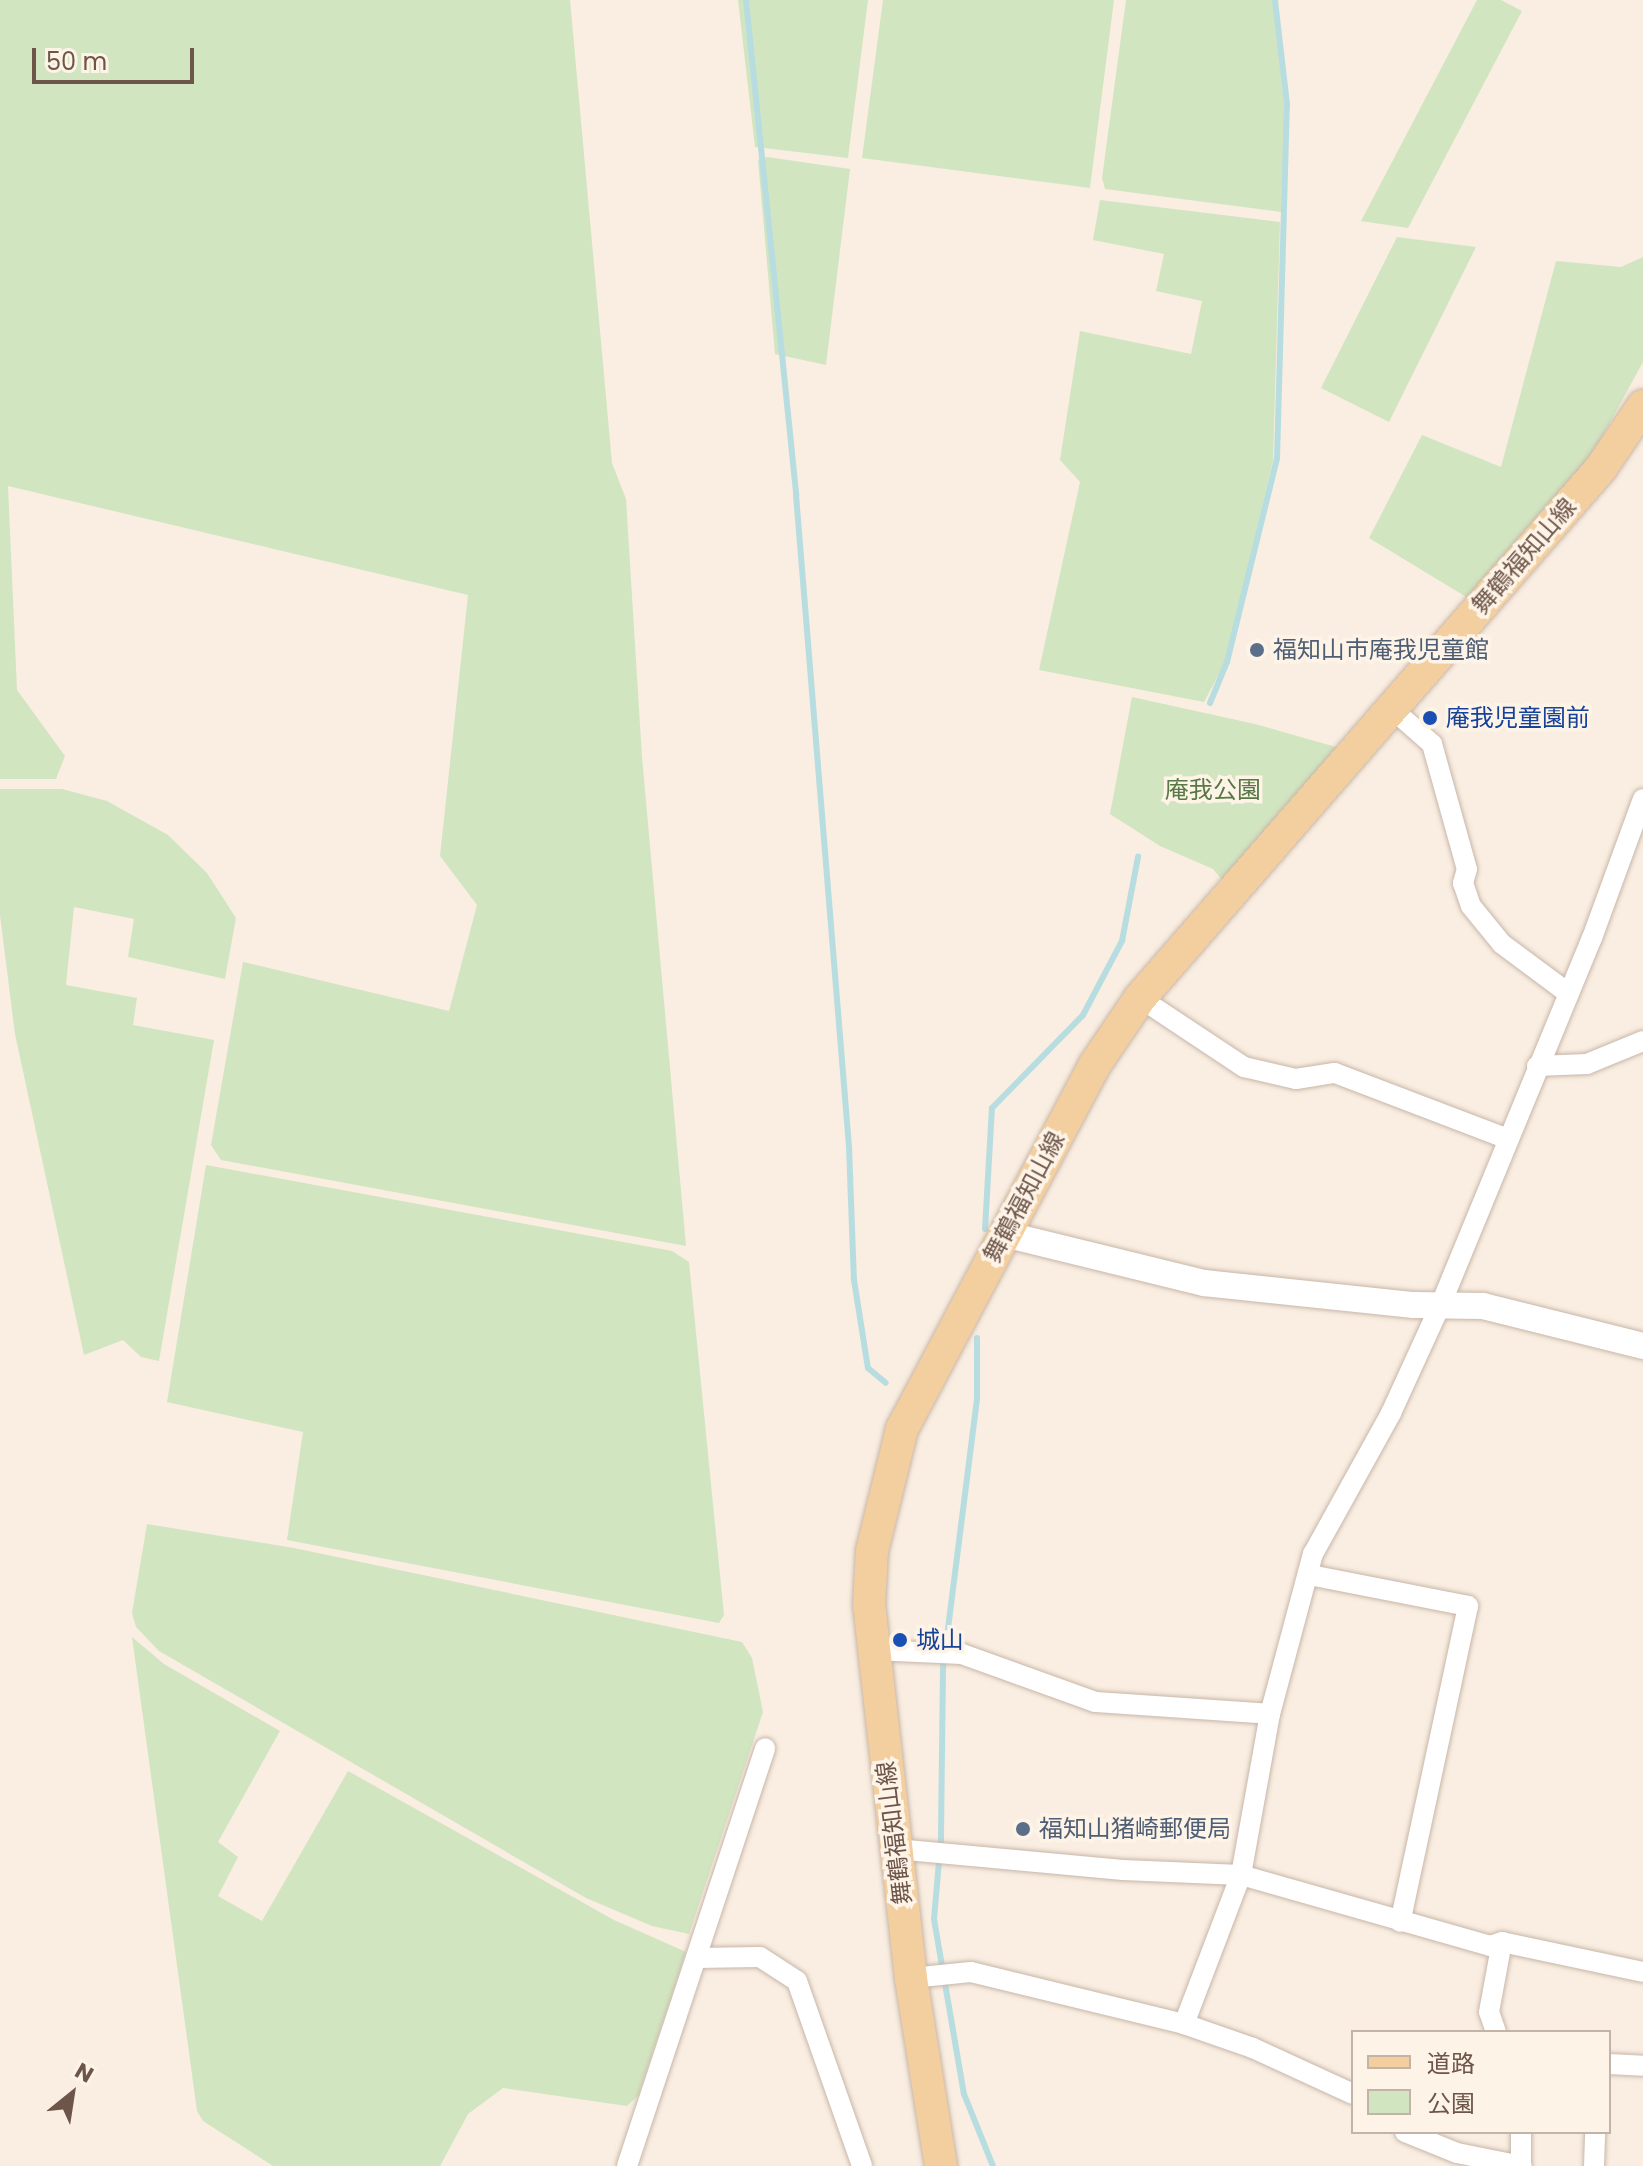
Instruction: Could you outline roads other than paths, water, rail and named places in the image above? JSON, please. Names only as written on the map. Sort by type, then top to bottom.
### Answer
[{"type":"main road","name":"舞鶴福知山線","points":[[941,2166],[911,1978],[896,1849],[874,1650],[872,1551],[890,1467],[926,1376],[1094,1066],[1140,998],[1640,421]]},
{"type":"street","points":[[1391,708],[1432,744],[1467,869],[1463,883],[1471,906],[1502,944],[1568,993]]},
{"type":"street","points":[[1184,2024],[1241,1875],[1270,1714],[1310,1575],[1313,1554],[1391,1413],[1441,1304],[1505,1138],[1568,993],[1643,799]]},
{"type":"street","points":[[1140,998],[1244,1067],[1296,1079],[1335,1073],[1505,1138]]},
{"type":"street","points":[[1537,1066],[1587,1064],[1643,1041]]},
{"type":"street","points":[[1004,1234],[1204,1283],[1483,1306],[1643,1346]]},
{"type":"street","points":[[1310,1575],[1468,1606],[1400,1922]]},
{"type":"street","points":[[874,1650],[962,1654],[1095,1702],[1270,1714]]},
{"type":"street","points":[[627,2166],[765,1748]]},
{"type":"street","points":[[896,1849],[1241,1875],[1490,1946],[1502,1942],[1643,1972]]},
{"type":"street","points":[[1495,2030],[1489,2012],[1502,1942]]},
{"type":"street","points":[[696,1958],[760,1957],[797,1981],[862,2166]]},
{"type":"street","points":[[911,1978],[971,1972],[1184,2024],[1253,2048],[1351,2093]]},
{"type":"street","points":[[1611,2064],[1643,2066]]},
{"type":"street","points":[[1410,2134],[1457,2153],[1521,2166],[1521,2134]]},
{"type":"street","points":[[1594,2166],[1595,2134]]},
{"type":"waterway","points":[[746,0],[796,495],[849,1146],[854,1280],[868,1368],[886,1383]]},
{"type":"waterway","points":[[1210,703],[1227,662],[1277,459],[1287,104],[1275,0]]},
{"type":"waterway","points":[[985,1229],[992,1108],[1083,1015],[1122,941],[1138,857]]},
{"type":"waterway","points":[[977,1338],[977,1399],[943,1669],[941,1839],[934,1919],[964,2094],[993,2166]]},
{"type":"place","name":"福知山市庵我児童館","points":[[1257,650]]},
{"type":"place","name":"庵我児童園前","points":[[1430,718]]},
{"type":"place","name":"城山","points":[[900,1640]]},
{"type":"place","name":"福知山猪崎郵便局","points":[[1023,1829]]},
{"type":"park label","name":"庵我公園","points":[[1213,790]]}]
